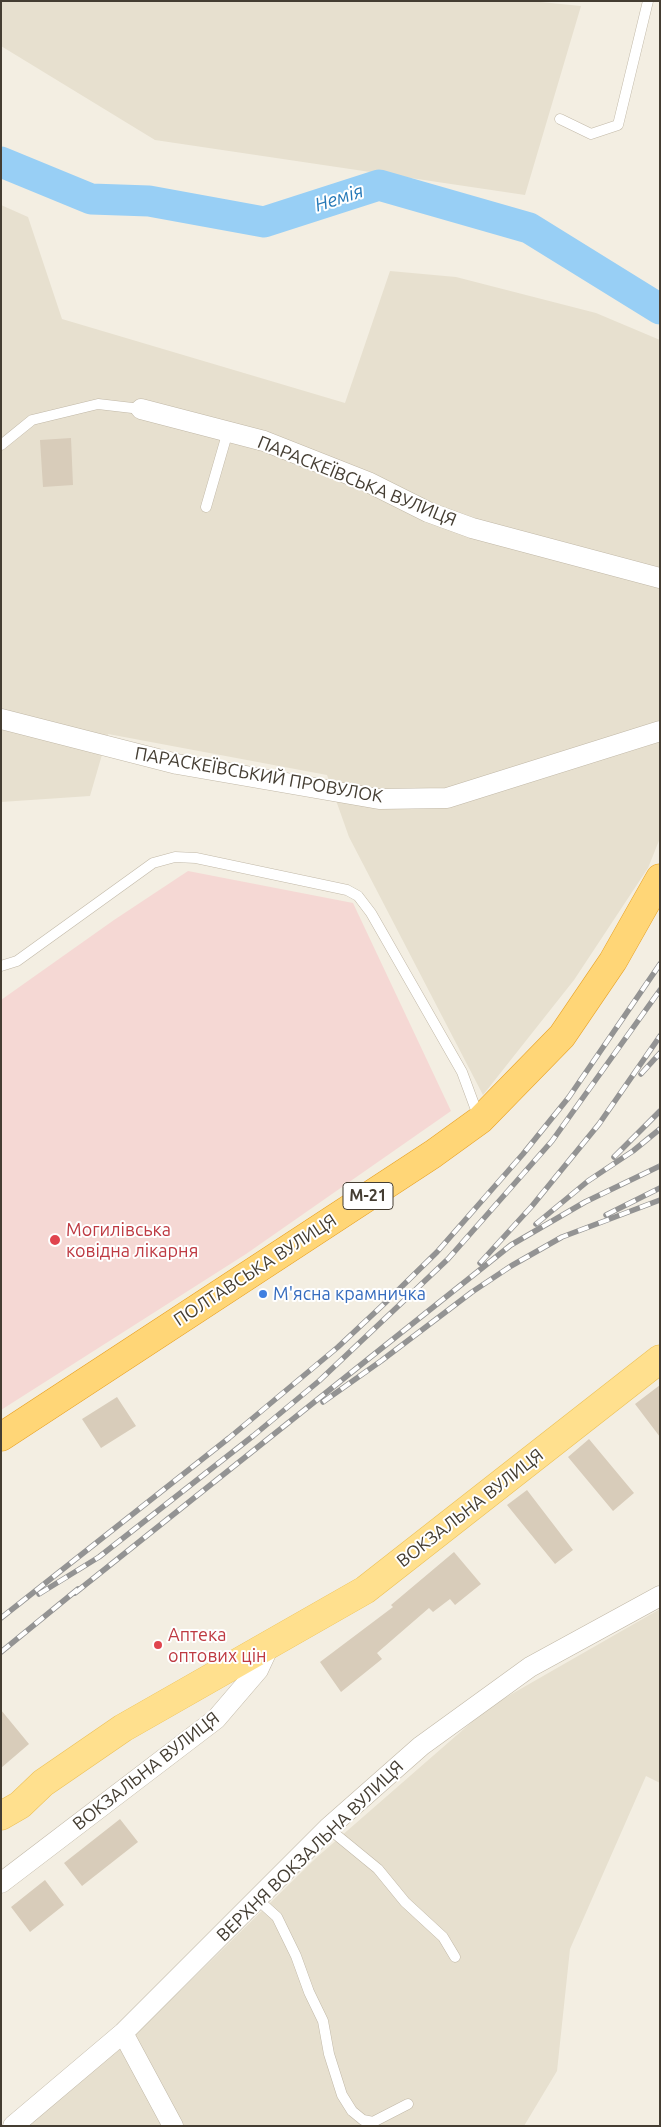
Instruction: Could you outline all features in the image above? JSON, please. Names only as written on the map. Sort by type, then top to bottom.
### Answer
[{"type":"highway","name":"ПОЛТАВСЬКА ВУЛИЦЯ","points":[[1,1437],[433,1154],[480,1120],[562,1036],[612,962],[660,878]]},
{"type":"main road","name":"ВОКЗАЛЬНА ВУЛИЦЯ","points":[[1,1816],[20,1805],[44,1783],[123,1728],[365,1590],[660,1359]]},
{"type":"main road","name":"ВОКЗАЛЬНА ВУЛИЦЯ","points":[[1,1800],[44,1783]]},
{"type":"street","name":"ПАРАСКЕЇВСЬКА ВУЛИЦЯ","points":[[142,409],[273,444],[368,482],[428,512],[472,528],[660,578]]},
{"type":"street","name":"ПАРАСКЕЇВСЬКИЙ ПРОВУЛОК","points":[[1,719],[177,764],[379,799],[448,798],[660,731]]},
{"type":"street","name":"ВЕРХНЯ ВОКЗАЛЬНА ВУЛИЦЯ","points":[[13,2126],[123,2034],[328,1828],[421,1746],[530,1667],[660,1596]]},
{"type":"street","name":"ВОКЗАЛЬНА ВУЛИЦЯ","points":[[1,1883],[216,1719],[258,1670],[271,1642]]},
{"type":"street","points":[[123,2034],[174,2126]]},
{"type":"lane","points":[[560,120],[590,134],[618,125],[648,1]]},
{"type":"lane","name":"ПАРАСКЕЇВСЬКА ВУЛИЦЯ","points":[[1,445],[32,420],[98,404],[142,409]]},
{"type":"lane","points":[[206,507],[228,431]]},
{"type":"lane","points":[[1,966],[16,961],[152,863],[175,858],[196,858],[347,890],[358,896],[371,913],[462,1072],[480,1120]]},
{"type":"lane","points":[[328,1828],[378,1869],[405,1902],[443,1937],[455,1957]]},
{"type":"lane","points":[[257,1900],[277,1917],[296,1956],[309,1992],[323,2021],[329,2054],[342,2095],[352,2111],[363,2120],[373,2122],[408,2104]]},
{"type":"shaded area","points":[[1,1],[531,1],[581,6],[525,195],[155,140],[1,46]]},
{"type":"shaded area","points":[[1,205],[28,217],[62,319],[345,403],[390,271],[456,277],[596,313],[660,340],[660,838],[648,868],[574,980],[483,1095],[349,837],[327,775],[108,734],[90,796],[1,802]]},
{"type":"shaded area","points":[[188,871],[353,903],[451,1111],[246,1254],[1,1410],[1,1000],[114,920]]},
{"type":"shaded area","points":[[660,1609],[660,1783],[646,1776],[570,1949],[557,2071],[524,2126],[25,2126],[181,1990],[316,1858],[489,1707]]},
{"type":"building","points":[[71,438],[73,485],[43,487],[40,440]]},
{"type":"building","points":[[660,1385],[660,1437],[635,1404]]},
{"type":"building","points":[[117,1397],[136,1426],[101,1448],[82,1419]]},
{"type":"building","points":[[589,1439],[634,1493],[613,1511],[568,1457]]},
{"type":"building","points":[[527,1490],[573,1550],[555,1564],[507,1505]]},
{"type":"building","points":[[454,1552],[481,1584],[455,1605],[450,1599],[433,1612],[429,1608],[377,1653],[382,1659],[341,1692],[320,1662],[393,1607],[391,1605]]},
{"type":"building","points":[[1,1710],[29,1744],[1,1768]]},
{"type":"building","points":[[120,1819],[138,1842],[82,1886],[64,1863]]},
{"type":"building","points":[[45,1880],[64,1905],[30,1932],[11,1907]]},
{"type":"waterway","name":"Немія","points":[[1,162],[91,199],[149,201],[264,222],[379,185],[529,228],[660,309]]},
{"type":"railway","points":[[1,1618],[229,1438],[338,1347],[437,1252],[523,1154],[569,1097],[660,964]]},
{"type":"railway","points":[[39,1594],[99,1557],[253,1436],[319,1381],[448,1259],[552,1141],[660,990]]},
{"type":"railway","points":[[480,1263],[532,1206],[599,1124],[660,1036]]},
{"type":"railway","points":[[641,1074],[660,1053]]},
{"type":"railway","points":[[614,1157],[660,1111]]},
{"type":"railway","points":[[536,1224],[588,1181],[633,1151],[660,1129]]},
{"type":"railway","points":[[75,1593],[511,1245],[585,1202],[660,1166]]},
{"type":"railway","points":[[606,1215],[660,1188]]},
{"type":"railway","points":[[323,1402],[472,1292],[511,1266],[562,1237],[660,1200]]},
{"type":"railway","points":[[1,1652],[78,1589]]},
{"type":"place","name":"Могилівська ковідна лікарня","points":[[55,1240]]},
{"type":"place","name":"М'ясна крамничка","points":[[263,1294]]},
{"type":"place","name":"Аптека оптових цін","points":[[158,1645]]}]
